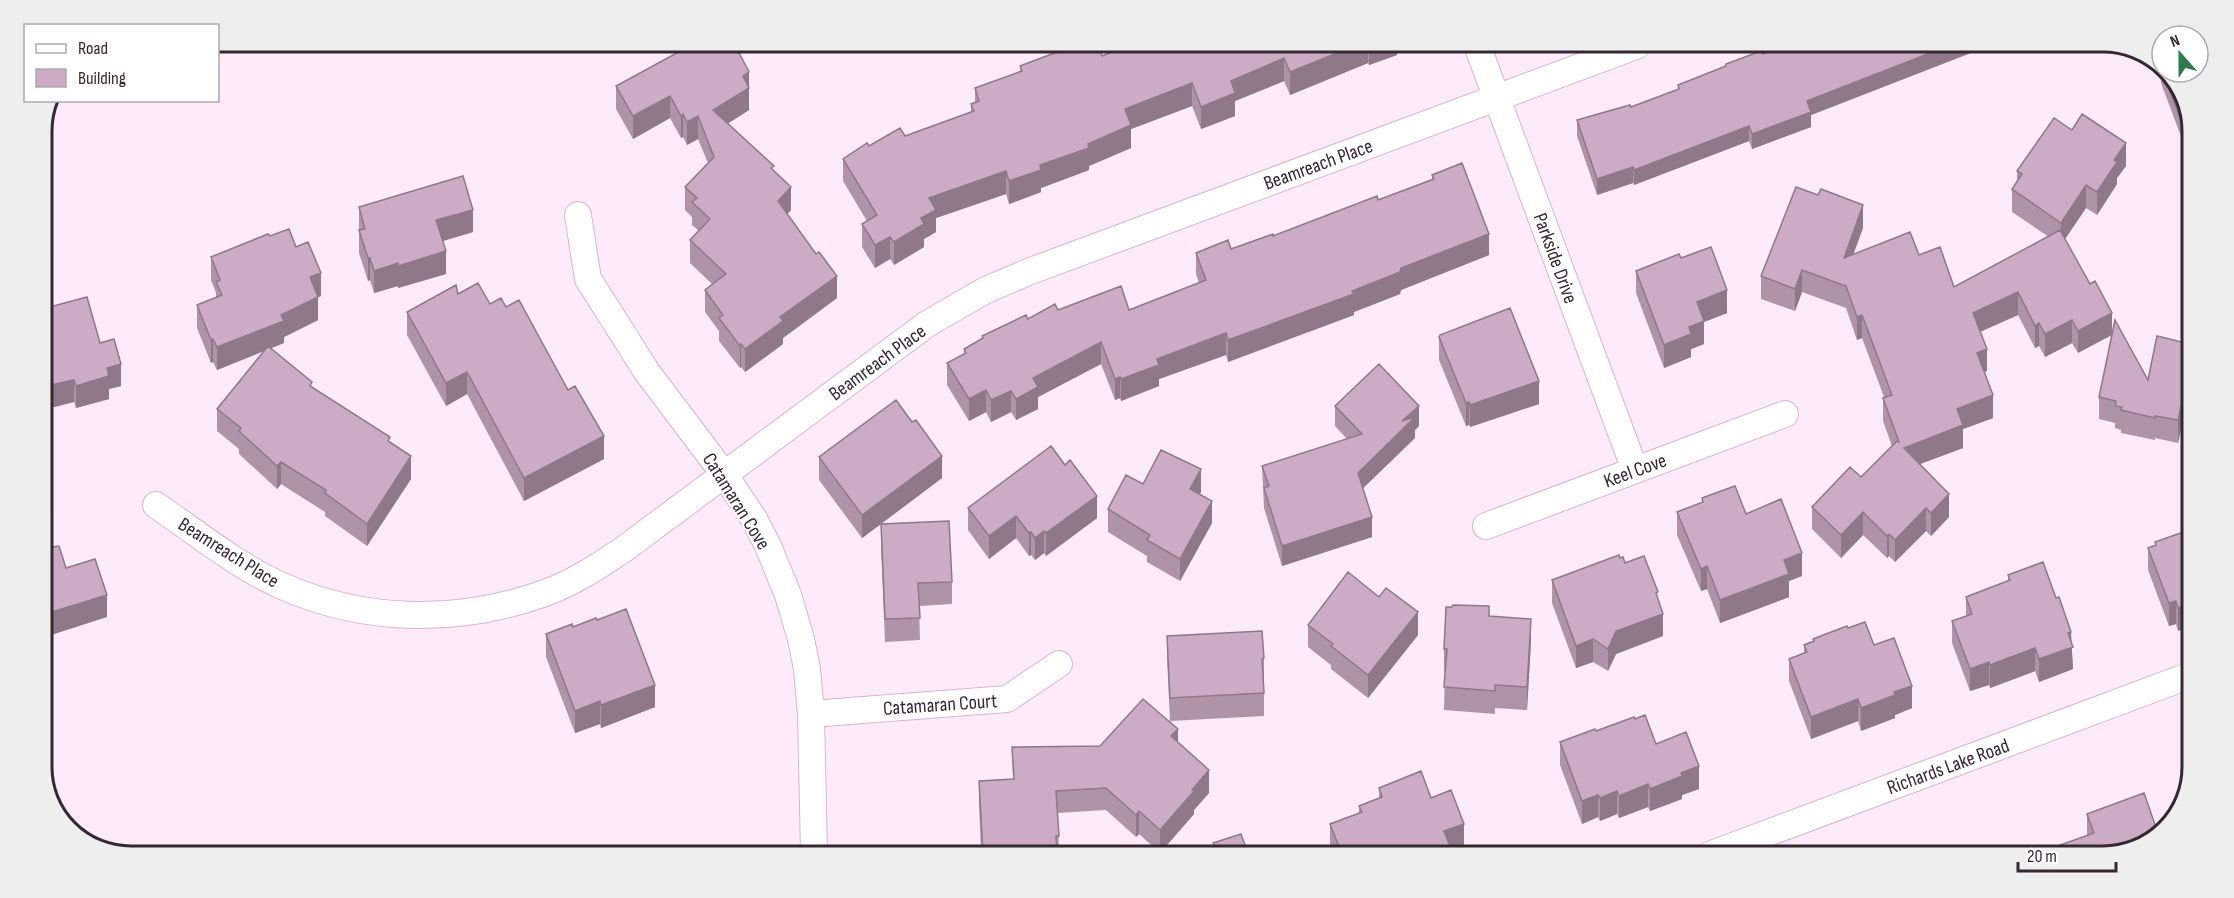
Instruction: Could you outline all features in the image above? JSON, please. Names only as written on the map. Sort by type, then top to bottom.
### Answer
[{"type":"street","name":"Parkside Drive","points":[[1480,52],[1635,470]]},
{"type":"street","name":"Beamreach Place","points":[[156,506],[246,567],[282,586],[332,604],[385,614],[438,616],[496,608],[547,593],[594,569],[624,549],[927,324],[984,291],[1028,272],[1620,52]]},
{"type":"street","name":"Catamaran Cove","points":[[578,215],[588,279],[647,372],[724,474],[754,519],[788,595],[803,649],[811,714],[814,846]]},
{"type":"street","name":"Keel Cove","points":[[1486,526],[1785,414]]},
{"type":"street","name":"Catamaran Court","points":[[811,714],[1007,699],[1059,664]]},
{"type":"street","name":"Richards Lake Road","points":[[1733,846],[2182,678]]},
{"type":"building","points":[[678,52],[739,52],[749,72],[743,76],[749,88],[713,110],[774,166],[771,168],[791,187],[778,201],[816,254],[819,252],[837,276],[780,317],[783,321],[745,349],[741,344],[740,346],[719,318],[723,315],[705,290],[726,274],[690,240],[710,219],[692,202],[697,198],[685,187],[714,157],[698,116],[687,122],[670,96],[633,116],[616,86]]},
{"type":"building","points":[[1057,52],[1101,52],[1102,56],[1112,52],[1340,52],[1290,72],[1284,58],[1231,81],[1235,93],[1201,107],[1192,83],[1125,109],[1131,125],[1088,144],[1089,148],[1040,165],[1041,170],[1009,181],[1006,171],[929,198],[936,210],[921,218],[924,224],[894,242],[890,237],[875,245],[862,224],[877,215],[843,159],[867,143],[869,146],[900,128],[905,136],[974,111],[971,104],[979,101],[975,88],[1022,71],[1020,66]]},
{"type":"building","points":[[1758,52],[1763,54],[1768,52],[1933,52],[1807,101],[1811,112],[1752,134],[1749,126],[1634,170],[1633,167],[1597,179],[1577,120],[1630,105],[1631,107],[1679,89],[1678,85],[1726,66],[1726,64]]},
{"type":"building","points":[[2170,91],[2175,101],[2180,117]]},
{"type":"building","points":[[2082,114],[2126,143],[2114,160],[2117,162],[2097,192],[2086,185],[2061,223],[2012,189],[2022,174],[2017,171],[2054,118],[2072,130]]},
{"type":"building","points":[[1462,163],[1489,234],[1401,268],[1400,272],[1352,291],[1354,294],[1228,340],[1226,333],[1157,359],[1159,365],[1121,379],[1120,377],[1115,379],[1101,342],[1033,378],[1038,387],[1016,399],[1011,391],[991,400],[986,390],[969,399],[947,363],[966,353],[964,349],[983,338],[982,336],[1026,315],[1028,319],[1055,304],[1058,310],[1121,286],[1129,310],[1206,280],[1196,253],[1228,240],[1231,249],[1273,234],[1273,236],[1377,196],[1378,200],[1434,179],[1432,175]]},
{"type":"building","points":[[463,176],[473,210],[436,220],[446,251],[374,271],[359,230],[365,229],[359,207]]},
{"type":"building","points":[[1796,187],[1818,195],[1821,189],[1863,205],[1844,258],[1910,232],[1919,255],[1940,247],[1954,287],[2060,230],[2090,284],[2095,281],[2112,313],[2078,331],[2072,320],[2045,334],[2039,323],[2035,326],[2018,292],[1973,313],[1987,349],[1977,353],[1993,395],[1957,409],[1963,425],[1904,448],[1949,494],[1931,513],[1926,508],[1895,540],[1889,534],[1887,536],[1863,512],[1841,535],[1812,507],[1850,467],[1861,477],[1897,441],[1899,442],[1883,398],[1892,395],[1862,315],[1857,317],[1846,286],[1802,270],[1795,289],[1761,276]]},
{"type":"building","points":[[289,229],[296,247],[308,242],[321,273],[310,277],[318,297],[281,315],[284,321],[217,347],[213,339],[211,340],[197,305],[222,295],[216,282],[220,280],[211,257],[268,234],[270,236]]},
{"type":"building","points":[[1711,247],[1727,290],[1697,302],[1704,321],[1689,327],[1691,334],[1664,345],[1636,271],[1679,254],[1681,258]]},
{"type":"building","points":[[478,283],[490,304],[501,298],[506,307],[519,300],[568,390],[575,386],[604,436],[524,478],[467,372],[446,383],[407,312],[456,285],[458,294]]},
{"type":"building","points":[[87,297],[100,343],[114,339],[121,364],[107,368],[109,376],[76,386],[74,380],[53,385],[53,306]]},
{"type":"building","points":[[1510,308],[1539,381],[1470,405],[1469,402],[1466,403],[1439,337]]},
{"type":"building","points":[[2115,320],[2148,380],[2157,336],[2181,342],[2181,405],[2178,420],[2155,416],[2155,418],[2121,410],[2122,407],[2115,406],[2116,401],[2099,397]]},
{"type":"building","points":[[268,346],[312,382],[310,386],[390,437],[388,441],[411,456],[367,524],[325,493],[326,490],[281,462],[277,466],[239,431],[241,428],[217,409]]},
{"type":"building","points":[[1379,364],[1419,406],[1402,421],[1415,417],[1358,473],[1372,517],[1282,546],[1264,488],[1269,486],[1262,466],[1362,434],[1335,406]]},
{"type":"building","points":[[896,400],[912,422],[916,420],[942,456],[862,515],[819,457]]},
{"type":"building","points":[[1051,446],[1065,465],[1070,460],[1097,496],[1046,533],[1044,531],[1035,538],[1016,516],[989,536],[968,508]]},
{"type":"building","points":[[1161,450],[1201,469],[1190,489],[1212,501],[1180,559],[1147,540],[1150,535],[1108,509],[1126,475],[1143,484]]},
{"type":"building","points":[[1735,486],[1746,514],[1781,499],[1802,553],[1784,560],[1789,574],[1720,600],[1707,566],[1701,569],[1677,512],[1703,502],[1702,498]]},
{"type":"building","points":[[949,521],[952,582],[918,583],[920,618],[885,619],[881,524]]},
{"type":"building","points":[[2182,533],[2182,606],[2178,608],[2176,601],[2169,603],[2148,548],[2156,545],[2155,542]]},
{"type":"building","points":[[59,546],[66,568],[95,559],[107,595],[53,612],[53,547]]},
{"type":"building","points":[[1619,555],[1620,558],[1623,557],[1625,563],[1644,556],[1658,592],[1656,593],[1663,614],[1616,631],[1608,649],[1593,639],[1576,646],[1552,580]]},
{"type":"building","points":[[2043,562],[2056,598],[2059,597],[2071,632],[2068,633],[2073,647],[2039,659],[2035,648],[1990,665],[1989,662],[1970,669],[1952,621],[1972,614],[1966,597],[2010,580],[2008,575]]},
{"type":"building","points":[[1348,572],[1379,597],[1386,588],[1418,612],[1368,675],[1308,625]]},
{"type":"building","points":[[1453,605],[1489,606],[1489,616],[1531,619],[1527,687],[1495,685],[1495,691],[1444,687],[1447,649],[1444,649],[1446,607]]},
{"type":"building","points":[[626,609],[655,685],[601,705],[600,701],[575,711],[546,634],[572,624],[573,627],[596,618],[597,620]]},
{"type":"building","points":[[1865,622],[1874,645],[1894,638],[1912,686],[1861,708],[1858,699],[1811,717],[1789,659],[1807,652],[1804,645],[1814,641],[1813,639]]},
{"type":"building","points":[[1262,631],[1264,693],[1170,698],[1167,636]]},
{"type":"building","points":[[1143,699],[1178,729],[1171,736],[1209,770],[1160,830],[1139,811],[1136,815],[1106,788],[1056,791],[1059,836],[1056,836],[1057,846],[983,846],[979,781],[1014,779],[1012,747],[1100,746]]},
{"type":"building","points":[[1645,715],[1656,744],[1686,732],[1699,766],[1681,773],[1682,776],[1650,789],[1648,784],[1619,796],[1617,791],[1600,798],[1598,795],[1582,801],[1560,742]]},
{"type":"building","points":[[1421,771],[1431,798],[1451,790],[1464,824],[1444,831],[1450,846],[1339,846],[1330,824],[1362,812],[1359,806],[1382,797],[1379,788]]},
{"type":"building","points":[[2144,793],[2155,825],[2137,837],[2118,844],[2057,846],[2094,833],[2087,814]]},
{"type":"building","points":[[1241,834],[1245,846],[1214,846],[1213,843]]}]
